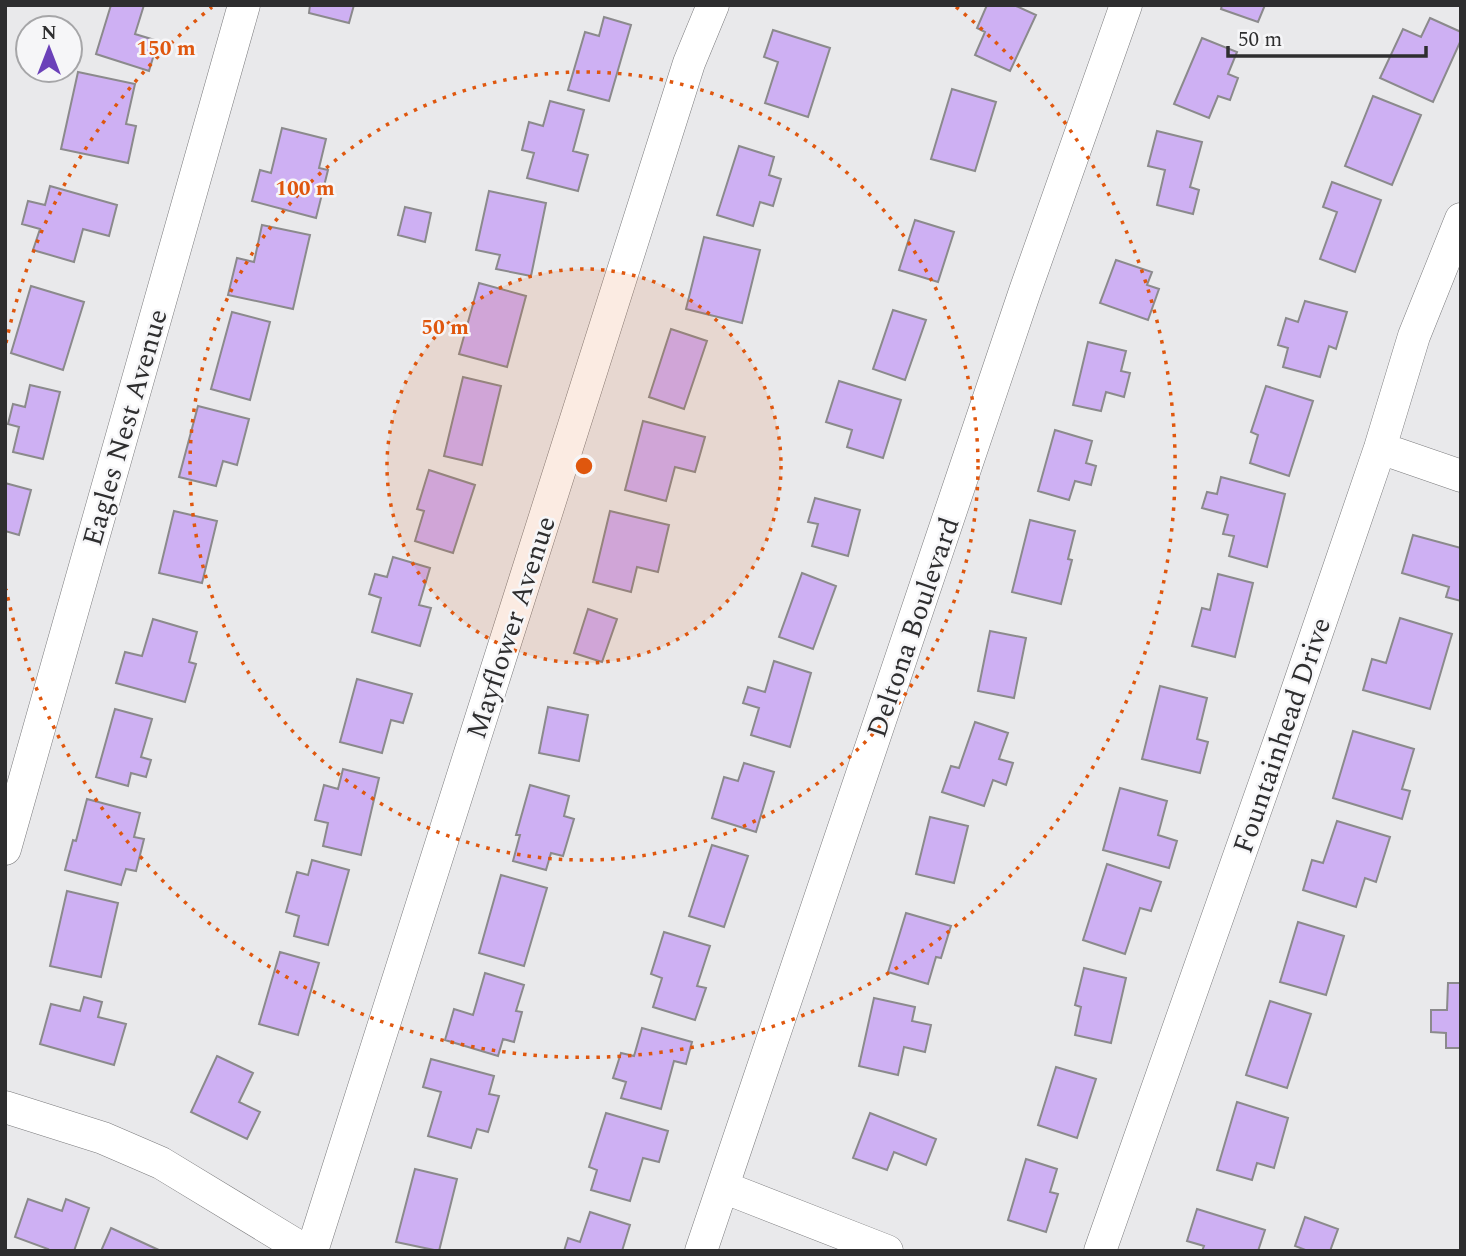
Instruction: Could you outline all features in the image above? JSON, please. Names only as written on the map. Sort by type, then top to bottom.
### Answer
[{"type":"street","name":"Eagles Nest Avenue","points":[[5,849],[244,5]]},
{"type":"street","name":"Mayflower Avenue","points":[[312,1251],[689,63],[713,5]]},
{"type":"street","name":"Deltona Boulevard","points":[[701,1251],[1025,290],[1126,5]]},
{"type":"street","name":"Fountainhead Drive","points":[[1100,1251],[1380,448],[1414,336],[1461,219]]},
{"type":"street","points":[[1380,448],[1461,476]]},
{"type":"street","points":[[5,1107],[103,1138],[161,1163],[306,1251]]},
{"type":"street","points":[[723,1187],[887,1251]]},
{"type":"building","points":[[111,5],[144,5],[135,34],[158,41],[149,71],[96,54]]},
{"type":"building","points":[[310,5],[354,5],[349,23],[309,13]]},
{"type":"building","points":[[987,5],[1014,5],[1036,15],[1010,71],[975,55],[985,32],[977,28]]},
{"type":"building","points":[[1222,5],[1265,5],[1258,22],[1221,9]]},
{"type":"building","points":[[604,17],[631,25],[609,101],[568,90],[585,32],[599,36]]},
{"type":"building","points":[[1430,18],[1461,32],[1461,40],[1433,102],[1380,78],[1403,29],[1421,37]]},
{"type":"building","points":[[773,30],[830,48],[808,117],[765,103],[778,62],[764,57]]},
{"type":"building","points":[[1202,38],[1237,52],[1228,74],[1238,78],[1230,100],[1218,96],[1209,118],[1174,104]]},
{"type":"building","points":[[84,73],[135,84],[126,124],[136,126],[128,163],[61,149],[75,84],[84,84]]},
{"type":"building","points":[[952,89],[996,102],[975,171],[931,159]]},
{"type":"building","points":[[1373,96],[1421,115],[1392,185],[1345,166]]},
{"type":"building","points":[[550,101],[584,110],[573,151],[588,155],[578,191],[527,178],[534,153],[522,150],[529,122],[543,126]]},
{"type":"building","points":[[282,128],[326,139],[319,168],[328,170],[316,218],[252,201],[260,170],[271,173]]},
{"type":"building","points":[[1157,131],[1202,142],[1190,187],[1199,190],[1193,214],[1157,205],[1165,170],[1148,166]]},
{"type":"building","points":[[739,146],[774,157],[769,175],[781,179],[773,206],[760,202],[753,226],[717,215]]},
{"type":"building","points":[[1332,182],[1381,200],[1355,272],[1320,259],[1337,212],[1323,207]]},
{"type":"building","points":[[50,186],[117,205],[109,236],[83,229],[74,262],[33,250],[40,229],[22,224],[28,201],[45,205]]},
{"type":"building","points":[[489,191],[546,203],[531,276],[496,269],[500,255],[476,250]]},
{"type":"building","points":[[405,207],[431,213],[425,242],[398,235]]},
{"type":"building","points":[[915,220],[954,232],[938,282],[899,270]]},
{"type":"building","points":[[262,225],[310,235],[293,309],[228,295],[237,258],[254,262]]},
{"type":"building","points":[[704,237],[760,250],[742,323],[686,309]]},
{"type":"building","points":[[1116,260],[1152,272],[1147,285],[1159,289],[1148,320],[1100,303]]},
{"type":"building","points":[[479,283],[526,296],[507,367],[459,354]]},
{"type":"building","points":[[31,286],[84,302],[63,370],[11,353]]},
{"type":"building","points":[[1305,301],[1347,312],[1336,349],[1329,346],[1320,377],[1283,367],[1288,348],[1278,345],[1286,318],[1298,322]]},
{"type":"building","points":[[893,310],[926,320],[905,380],[873,369]]},
{"type":"building","points":[[232,312],[270,322],[250,400],[211,389]]},
{"type":"building","points":[[671,329],[707,341],[684,409],[649,397]]},
{"type":"building","points":[[1088,342],[1126,351],[1121,371],[1130,373],[1124,397],[1106,392],[1101,411],[1073,405]]},
{"type":"building","points":[[463,377],[501,386],[482,465],[444,456]]},
{"type":"building","points":[[839,381],[901,400],[883,458],[847,447],[852,430],[826,422]]},
{"type":"building","points":[[30,385],[60,392],[43,459],[13,452],[19,427],[8,424],[13,404],[25,407]]},
{"type":"building","points":[[1266,386],[1313,401],[1289,476],[1250,463],[1258,435],[1251,432]]},
{"type":"building","points":[[198,406],[249,419],[237,465],[223,461],[216,486],[179,477]]},
{"type":"building","points":[[643,421],[705,437],[695,472],[675,467],[666,501],[625,490]]},
{"type":"building","points":[[1055,430],[1092,441],[1086,463],[1096,466],[1091,485],[1075,481],[1069,500],[1038,491]]},
{"type":"building","points":[[429,470],[475,485],[453,553],[415,541],[424,511],[417,509]]},
{"type":"building","points":[[1221,477],[1285,494],[1267,567],[1229,556],[1234,536],[1223,534],[1228,515],[1202,508],[1207,492],[1217,494]]},
{"type":"building","points":[[5,483],[31,490],[19,535],[5,531]]},
{"type":"building","points":[[815,498],[860,510],[848,556],[812,546],[818,524],[808,522]]},
{"type":"building","points":[[174,511],[217,521],[202,583],[159,573]]},
{"type":"building","points":[[610,511],[669,525],[658,572],[637,567],[631,592],[593,582]]},
{"type":"building","points":[[1030,520],[1075,531],[1068,559],[1072,560],[1061,604],[1012,592]]},
{"type":"building","points":[[1413,535],[1461,548],[1461,601],[1446,597],[1449,587],[1402,573]]},
{"type":"building","points":[[393,557],[430,568],[419,605],[431,608],[420,646],[372,632],[381,598],[369,594],[375,574],[387,577]]},
{"type":"building","points":[[802,573],[836,586],[813,649],[779,637]]},
{"type":"building","points":[[1218,574],[1253,583],[1235,657],[1192,646],[1202,608],[1210,610]]},
{"type":"building","points":[[588,609],[617,619],[602,662],[574,653]]},
{"type":"building","points":[[1400,618],[1452,634],[1430,709],[1363,690],[1372,659],[1386,663]]},
{"type":"building","points":[[153,619],[197,632],[189,662],[196,664],[185,702],[116,683],[125,652],[142,656]]},
{"type":"building","points":[[990,631],[1026,638],[1014,698],[978,691]]},
{"type":"building","points":[[774,661],[811,673],[790,747],[751,735],[759,708],[743,703],[748,687],[765,692]]},
{"type":"building","points":[[357,679],[412,694],[403,723],[391,720],[382,753],[340,742]]},
{"type":"building","points":[[1160,686],[1207,698],[1197,739],[1208,742],[1200,773],[1142,759]]},
{"type":"building","points":[[548,707],[588,715],[579,761],[539,753]]},
{"type":"building","points":[[115,709],[152,719],[141,757],[151,760],[146,777],[131,773],[128,786],[96,777]]},
{"type":"building","points":[[975,722],[1008,733],[999,759],[1013,763],[1006,785],[993,780],[984,806],[942,792],[951,766],[959,768]]},
{"type":"building","points":[[1353,731],[1414,749],[1402,789],[1410,791],[1402,819],[1333,798]]},
{"type":"building","points":[[744,763],[774,772],[756,832],[712,818],[724,777],[738,781]]},
{"type":"building","points":[[343,769],[379,778],[361,855],[323,846],[328,823],[315,820],[324,785],[338,789]]},
{"type":"building","points":[[530,785],[569,796],[564,816],[574,819],[563,856],[551,853],[546,870],[513,861],[520,835],[516,835]]},
{"type":"building","points":[[1120,788],[1167,801],[1158,835],[1177,841],[1169,868],[1103,850]]},
{"type":"building","points":[[87,799],[140,813],[134,837],[144,839],[136,871],[126,869],[121,885],[65,870]]},
{"type":"building","points":[[930,817],[968,826],[954,883],[916,874]]},
{"type":"building","points":[[1337,821],[1390,837],[1376,882],[1365,878],[1356,907],[1303,890],[1312,860],[1323,863]]},
{"type":"building","points":[[712,845],[748,856],[724,927],[689,916]]},
{"type":"building","points":[[312,860],[349,870],[328,945],[294,936],[299,916],[286,912],[297,872],[308,875]]},
{"type":"building","points":[[1107,864],[1161,882],[1151,911],[1140,908],[1125,954],[1083,940]]},
{"type":"building","points":[[501,875],[547,888],[524,966],[479,953]]},
{"type":"building","points":[[67,891],[118,903],[101,977],[50,966]]},
{"type":"building","points":[[906,913],[951,926],[941,958],[936,957],[928,984],[888,972]]},
{"type":"building","points":[[1298,922],[1344,936],[1326,995],[1280,982]]},
{"type":"building","points":[[664,932],[710,946],[697,986],[706,988],[695,1020],[653,1007],[662,978],[651,974]]},
{"type":"building","points":[[280,952],[319,963],[298,1035],[259,1024]]},
{"type":"building","points":[[1084,968],[1126,978],[1111,1043],[1075,1035],[1081,1007],[1075,1005]]},
{"type":"building","points":[[485,973],[524,985],[516,1011],[522,1012],[514,1042],[503,1039],[498,1056],[445,1040],[454,1009],[473,1015]]},
{"type":"building","points":[[1448,983],[1461,983],[1461,1048],[1446,1048],[1446,1033],[1431,1032],[1431,1010],[1447,1010]]},
{"type":"building","points":[[84,997],[102,1002],[98,1017],[126,1024],[114,1065],[40,1044],[51,1004],[80,1011]]},
{"type":"building","points":[[874,998],[915,1007],[912,1021],[931,1025],[925,1052],[904,1047],[898,1075],[859,1066]]},
{"type":"building","points":[[1270,1001],[1311,1014],[1287,1088],[1246,1075]]},
{"type":"building","points":[[642,1028],[692,1042],[686,1064],[674,1061],[661,1109],[621,1098],[626,1082],[613,1078],[621,1053],[634,1056]]},
{"type":"building","points":[[217,1056],[253,1073],[239,1102],[260,1112],[247,1139],[191,1112]]},
{"type":"building","points":[[431,1059],[494,1076],[489,1094],[499,1096],[488,1132],[477,1129],[471,1148],[428,1136],[441,1092],[423,1087]]},
{"type":"building","points":[[1056,1067],[1096,1079],[1077,1138],[1038,1125]]},
{"type":"building","points":[[1237,1102],[1288,1118],[1274,1168],[1257,1163],[1252,1180],[1217,1170]]},
{"type":"building","points":[[606,1113],[668,1131],[659,1162],[643,1158],[630,1201],[591,1190],[597,1170],[589,1167]]},
{"type":"building","points":[[870,1113],[936,1139],[926,1165],[894,1152],[887,1170],[853,1158]]},
{"type":"building","points":[[1026,1159],[1057,1169],[1050,1192],[1058,1194],[1046,1232],[1008,1220]]},
{"type":"building","points":[[415,1169],[457,1179],[439,1251],[396,1242]]},
{"type":"building","points":[[28,1199],[62,1211],[66,1199],[89,1208],[74,1251],[47,1251],[48,1249],[15,1237]]},
{"type":"building","points":[[1197,1209],[1265,1230],[1258,1251],[1202,1251],[1204,1246],[1187,1241]]},
{"type":"building","points":[[590,1212],[630,1225],[622,1251],[564,1251],[568,1238],[580,1242]]},
{"type":"building","points":[[1305,1217],[1338,1229],[1330,1251],[1308,1251],[1295,1246]]},
{"type":"building","points":[[111,1228],[161,1251],[101,1251]]}]
